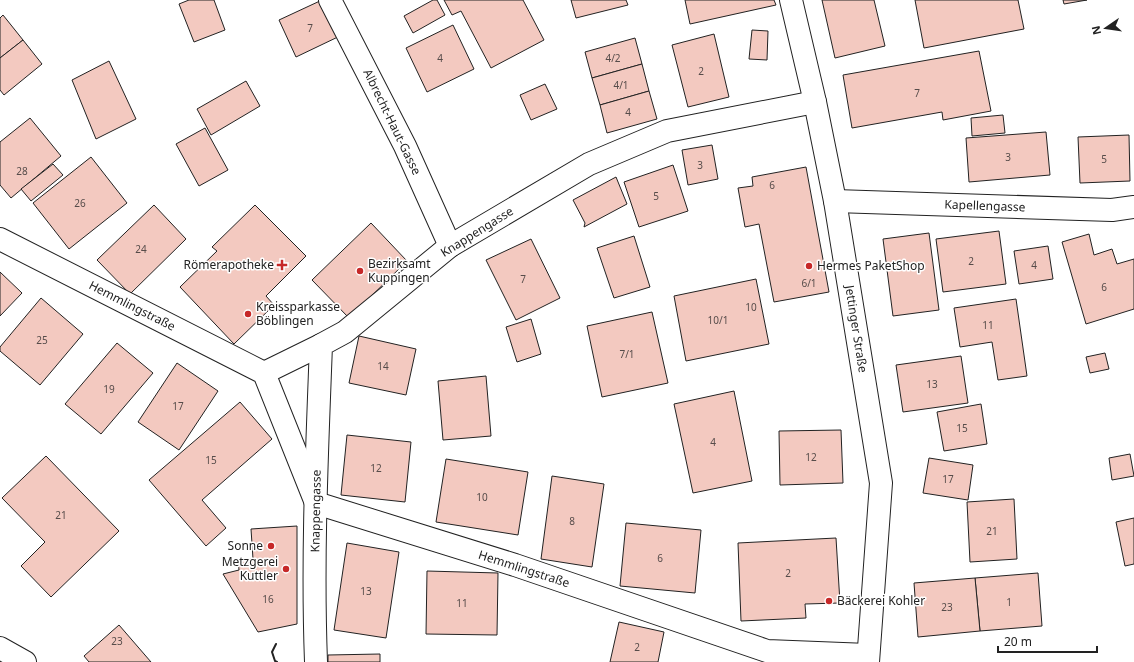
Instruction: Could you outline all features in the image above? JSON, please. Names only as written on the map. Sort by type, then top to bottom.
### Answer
[{"type":"street","name":"Albrecht-Haut-Gasse","points":[[330,0],[405,146],[450,246]]},
{"type":"street","name":"Jettinger Straße","points":[[791,0],[836,201],[881,483],[868,659]]},
{"type":"street","name":"Knappengasse","points":[[316,662],[316,502],[321,345],[345,332],[450,246],[589,164],[667,131],[815,102]]},
{"type":"street","name":"Kapellengasse","points":[[836,201],[1112,210],[1134,206]]},
{"type":"street","name":"Hemmlingstraße","points":[[0,239],[264,373]]},
{"type":"street","points":[[316,502],[264,373],[321,345]]},
{"type":"street","name":"Hemmlingstraße","points":[[316,502],[515,565],[767,651],[868,659]]},
{"type":"street","points":[[0,648],[25,662]]},
{"type":"street","points":[[749,662],[767,651]]},
{"type":"building","points":[[189,0],[214,0],[225,30],[194,42],[179,4]]},
{"type":"building","points":[[322,0],[342,35],[296,57],[279,20]]},
{"type":"building","points":[[433,0],[437,0],[445,15],[413,33],[404,16]]},
{"type":"building","points":[[444,0],[523,0],[544,40],[491,68],[461,11],[452,15]]},
{"type":"building","points":[[571,0],[626,0],[628,5],[576,18]]},
{"type":"building","points":[[685,0],[774,0],[776,5],[690,24]]},
{"type":"building","points":[[822,0],[874,0],[885,46],[835,58]]},
{"type":"building","points":[[915,0],[1018,0],[1024,29],[924,48]]},
{"type":"building","points":[[1063,0],[1087,0],[1064,4]]},
{"type":"building","points":[[3,15],[23,40],[0,58],[0,18]]},
{"type":"building","points":[[453,25],[474,69],[427,92],[406,48]]},
{"type":"building","points":[[752,30],[768,31],[767,60],[749,59]]},
{"type":"building","points":[[714,34],[729,97],[688,107],[672,45]]},
{"type":"building","points":[[635,38],[642,64],[592,78],[585,52]]},
{"type":"building","points":[[23,40],[42,64],[4,95],[0,90],[0,58]]},
{"type":"building","points":[[979,51],[991,111],[943,120],[942,112],[852,128],[843,75]]},
{"type":"building","points":[[109,61],[136,119],[96,139],[72,80]]},
{"type":"building","points":[[642,64],[649,91],[600,105],[592,78]]},
{"type":"building","points":[[246,81],[260,106],[211,135],[197,109]]},
{"type":"building","points":[[545,84],[557,109],[531,120],[520,95]]},
{"type":"building","points":[[649,91],[657,119],[607,133],[600,105]]},
{"type":"building","points":[[1003,115],[1005,133],[972,136],[971,118]]},
{"type":"building","points":[[30,118],[61,156],[11,198],[0,185],[0,142]]},
{"type":"building","points":[[205,128],[228,170],[199,186],[176,144]]},
{"type":"building","points":[[1046,132],[1050,175],[969,182],[966,138]]},
{"type":"building","points":[[1129,135],[1130,181],[1080,183],[1078,137]]},
{"type":"building","points":[[712,145],[718,179],[688,185],[682,150]]},
{"type":"building","points":[[91,157],[127,203],[69,249],[33,203]]},
{"type":"building","points":[[53,164],[63,175],[31,201],[21,189]]},
{"type":"building","points":[[673,165],[688,211],[639,227],[624,182]]},
{"type":"building","points":[[806,167],[829,292],[774,302],[759,224],[745,227],[738,188],[753,186],[752,177]]},
{"type":"building","points":[[616,177],[627,204],[584,227],[585,223],[573,200]]},
{"type":"building","points":[[154,205],[186,239],[130,294],[97,260]]},
{"type":"building","points":[[255,205],[306,256],[266,296],[274,305],[234,344],[180,287],[217,251],[212,247]]},
{"type":"building","name":"Bezirksamt Kuppingen","points":[[371,223],[407,261],[349,318],[312,280]]},
{"type":"building","points":[[999,231],[1006,284],[943,292],[936,239]]},
{"type":"building","points":[[929,233],[939,310],[893,316],[883,239]]},
{"type":"building","points":[[1089,234],[1094,255],[1112,249],[1117,264],[1134,259],[1134,309],[1086,324],[1062,242]]},
{"type":"building","points":[[634,236],[650,287],[614,298],[597,248]]},
{"type":"building","points":[[531,239],[560,298],[516,320],[486,260]]},
{"type":"building","points":[[1048,246],[1053,279],[1019,284],[1014,251]]},
{"type":"building","points":[[0,272],[22,293],[0,316]]},
{"type":"building","points":[[756,279],[769,344],[686,361],[674,296]]},
{"type":"building","points":[[41,298],[83,334],[40,385],[0,351],[0,347]]},
{"type":"building","points":[[1016,299],[1027,376],[998,380],[992,342],[960,347],[954,308]]},
{"type":"building","points":[[652,312],[668,383],[602,397],[587,326]]},
{"type":"building","points":[[531,319],[541,354],[517,362],[506,327]]},
{"type":"building","points":[[359,336],[416,349],[406,395],[349,383]]},
{"type":"building","points":[[117,343],[153,373],[101,434],[65,404]]},
{"type":"building","points":[[1105,353],[1109,369],[1090,373],[1086,357]]},
{"type":"building","points":[[961,356],[968,403],[903,412],[896,365]]},
{"type":"building","points":[[177,363],[218,391],[179,450],[138,422]]},
{"type":"building","points":[[486,376],[491,436],[443,440],[438,381]]},
{"type":"building","points":[[734,391],[752,481],[693,493],[674,404]]},
{"type":"building","points":[[240,402],[272,439],[202,500],[226,528],[206,546],[149,480]]},
{"type":"building","points":[[981,404],[987,444],[944,451],[937,412]]},
{"type":"building","points":[[841,430],[843,483],[780,485],[779,431]]},
{"type":"building","points":[[347,435],[411,442],[405,502],[341,495]]},
{"type":"building","points":[[1130,454],[1134,476],[1112,480],[1109,458]]},
{"type":"building","points":[[46,456],[119,531],[51,597],[21,566],[45,542],[2,498]]},
{"type":"building","points":[[929,458],[973,465],[968,500],[923,493]]},
{"type":"building","points":[[446,459],[528,472],[518,535],[436,522]]},
{"type":"building","points":[[552,476],[604,484],[592,567],[541,559]]},
{"type":"building","points":[[1014,499],[1017,559],[970,562],[967,502]]},
{"type":"building","points":[[1134,518],[1134,564],[1125,566],[1116,522]]},
{"type":"building","points":[[626,523],[701,530],[695,593],[620,586]]},
{"type":"building","points":[[297,526],[297,624],[258,632],[223,574],[239,570],[238,560],[253,559],[251,529]]},
{"type":"building","points":[[836,538],[840,603],[805,604],[806,618],[741,621],[738,543]]},
{"type":"building","points":[[347,543],[399,552],[386,638],[334,630]]},
{"type":"building","points":[[427,571],[498,573],[497,635],[426,634]]},
{"type":"building","points":[[1038,573],[1042,626],[980,631],[975,578]]},
{"type":"building","points":[[975,578],[980,631],[918,637],[914,583]]},
{"type":"building","points":[[619,622],[664,632],[658,662],[610,662]]},
{"type":"building","points":[[119,625],[151,662],[89,662],[84,656]]},
{"type":"building","points":[[380,654],[380,662],[328,662],[328,655]]},
{"type":"wall","points":[[276,644],[272,652],[275,661],[277,662]]},
{"type":"place","name":"Römerapotheke","points":[[282,265]]},
{"type":"place","name":"Hermes PaketShop","points":[[809,266]]},
{"type":"place","name":"Bezirksamt Kuppingen","points":[[360,271]]},
{"type":"place","name":"Kreissparkasse Böblingen","points":[[248,314]]},
{"type":"place","name":"Sonne","points":[[271,546]]},
{"type":"place","name":"Metzgerei Kuttler","points":[[286,569]]},
{"type":"place","name":"Bäckerei Kohler","points":[[829,601]]}]
